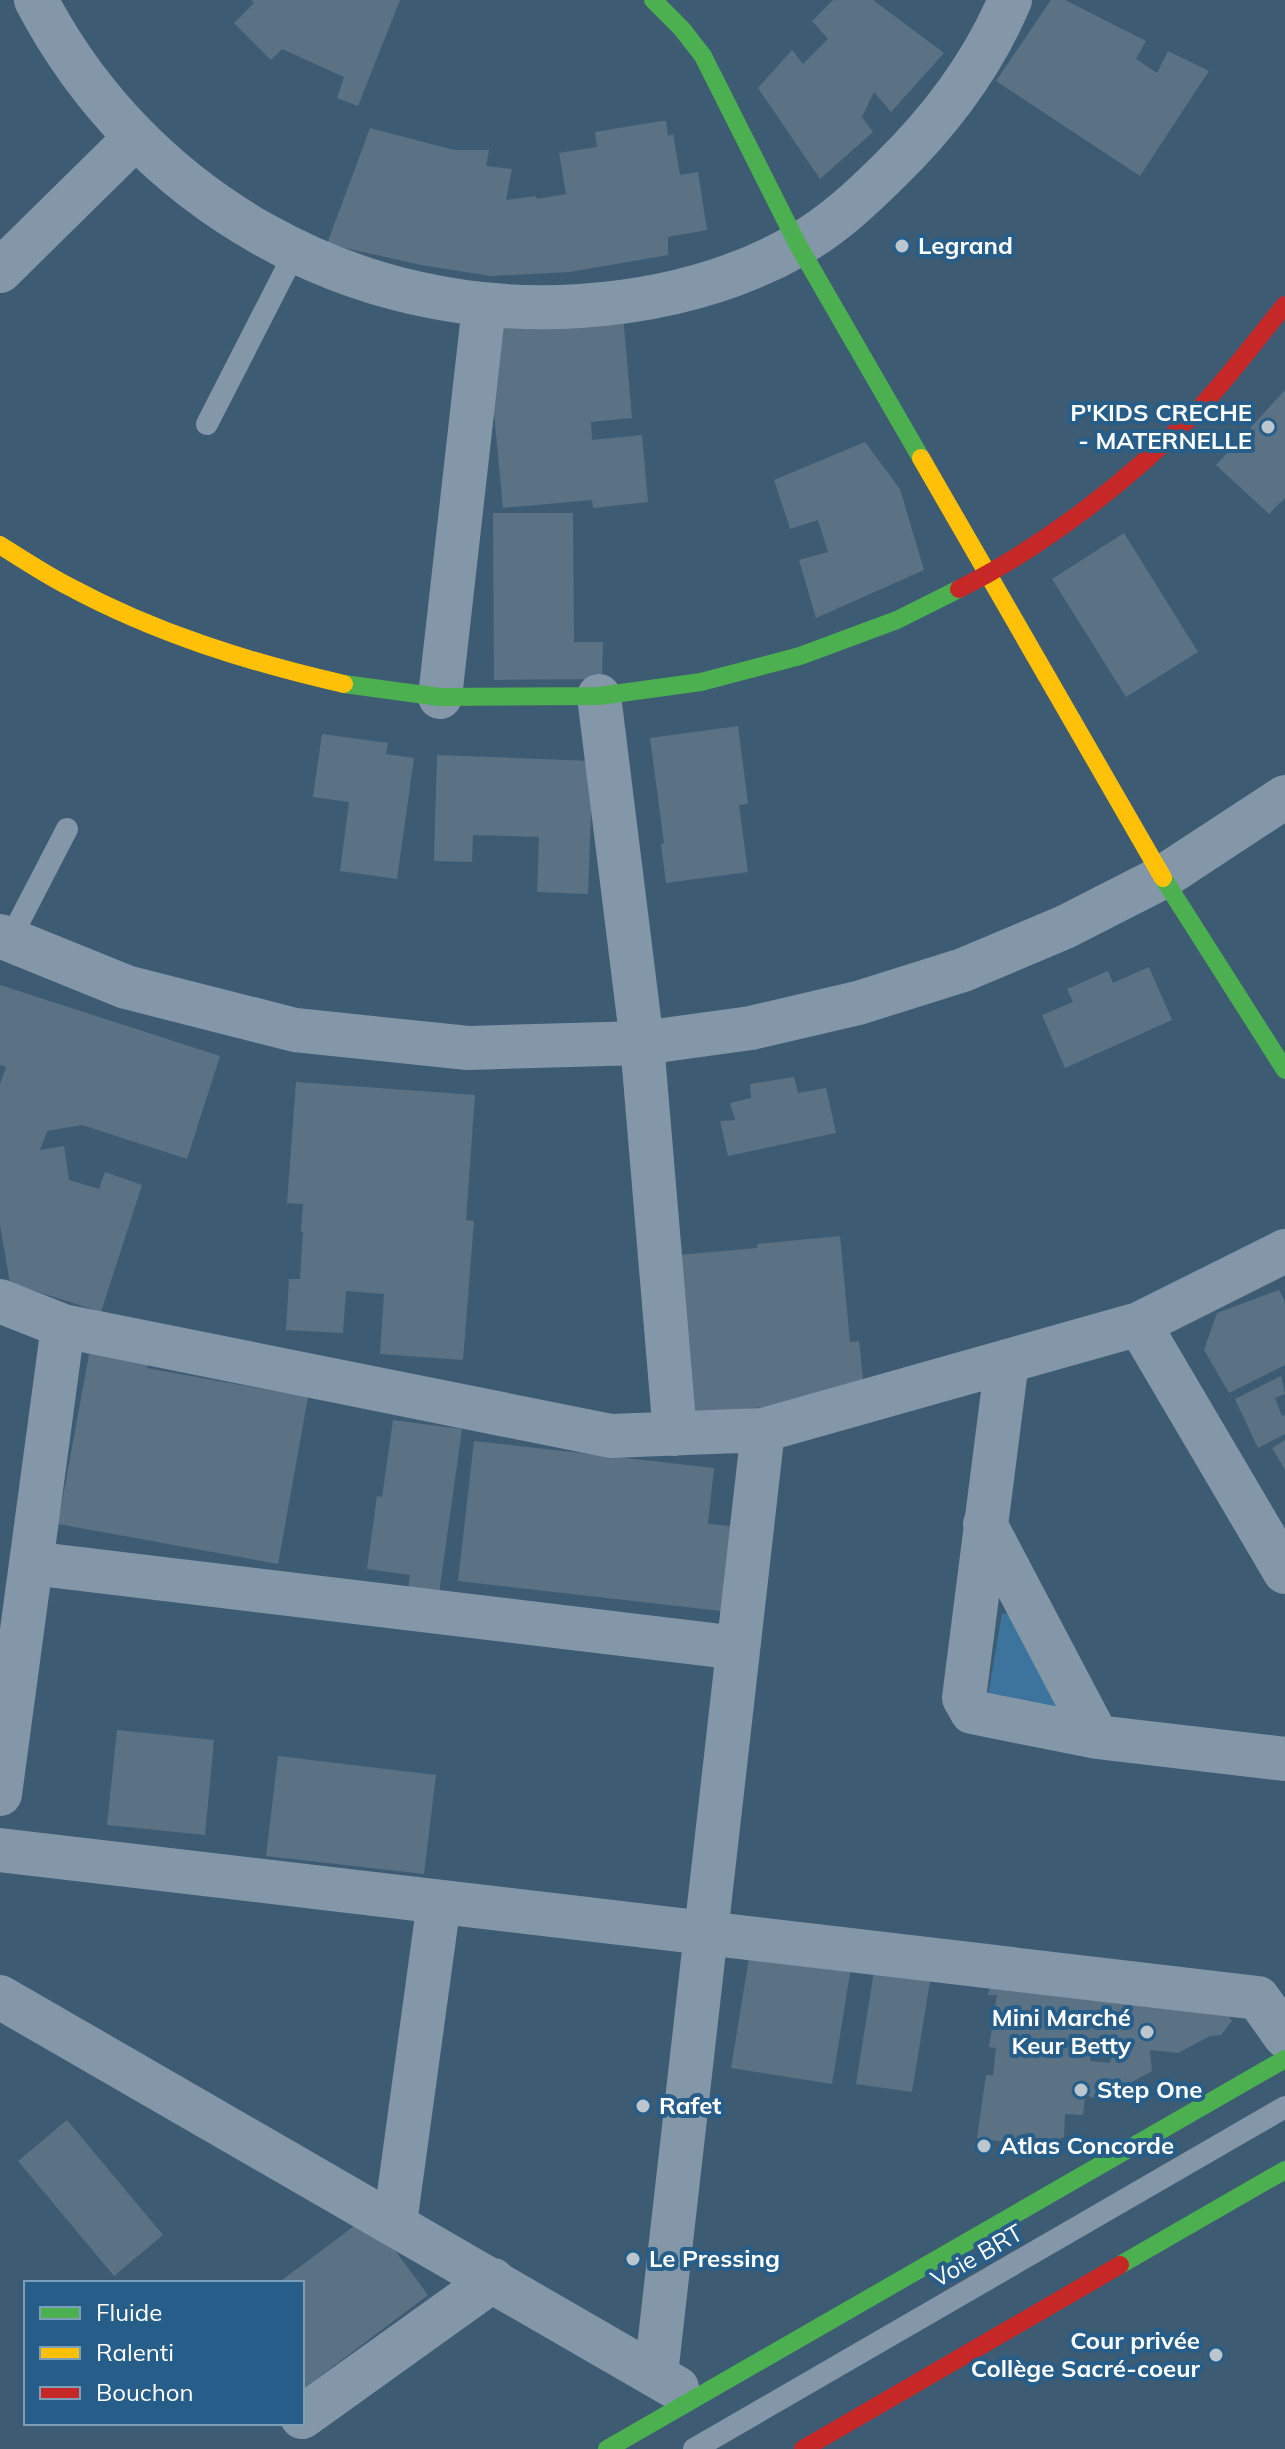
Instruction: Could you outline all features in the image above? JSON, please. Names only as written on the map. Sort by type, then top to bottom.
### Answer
[{"type":"street","points":[[36,0],[53,33],[91,87],[135,138],[183,182],[237,220],[295,252],[356,278],[419,295],[484,306],[548,308],[613,304],[678,292],[739,273],[798,245],[860,199],[916,145],[963,85],[1010,0]]},
{"type":"street","points":[[653,0],[703,56],[798,245],[1163,877],[1285,1070]]},
{"type":"street","points":[[695,19],[703,56]]},
{"type":"street","points":[[0,271],[135,138]]},
{"type":"street","points":[[0,545],[67,586],[156,628],[248,661],[343,684],[440,697],[599,696],[701,682],[800,656],[897,620],[989,574],[1098,500],[1195,413],[1285,305]]},
{"type":"street","points":[[440,697],[484,306]]},
{"type":"street","points":[[599,696],[642,1043],[675,1434]]},
{"type":"street","points":[[5,939],[126,987],[295,1030],[468,1048],[642,1043],[751,1028],[858,1003],[963,970],[1065,927],[1163,877],[1285,797]]},
{"type":"street","points":[[0,1301],[63,1326],[611,1436],[675,1434],[763,1430],[1139,1324],[1285,1251]]},
{"type":"street","points":[[1139,1324],[1285,1572]]},
{"type":"street","points":[[0,1794],[63,1326]]},
{"type":"street","points":[[1007,1361],[964,1698],[972,1712],[1097,1737],[1285,1759]]},
{"type":"street","points":[[656,2374],[763,1430]]},
{"type":"street","points":[[985,1524],[1097,1737]]},
{"type":"street","points":[[31,1563],[738,1648]]},
{"type":"street","points":[[0,1850],[1258,1998],[1285,2036]]},
{"type":"street","points":[[395,2223],[439,1902]]},
{"type":"street","points":[[0,1997],[656,2374],[694,2399]]},
{"type":"street","points":[[607,2449],[1285,2059]]},
{"type":"street","points":[[803,2449],[1285,2170]]},
{"type":"street","points":[[304,2416],[493,2280]]},
{"type":"lane","points":[[207,424],[295,252]]},
{"type":"lane","points":[[5,939],[67,829]]},
{"type":"lane","name":"Voie BRT","points":[[694,2449],[1285,2107]]},
{"type":"shaded area","points":[[1016,1612],[1065,1714],[987,1701],[1002,1614]]},
{"type":"building","points":[[251,0],[400,0],[358,106],[337,98],[344,77],[282,49],[271,60],[234,23],[254,3]]},
{"type":"building","points":[[833,0],[873,0],[944,53],[891,112],[874,92],[862,117],[873,132],[820,179],[758,88],[792,50],[803,64],[828,39],[812,21]]},
{"type":"building","points":[[1051,0],[1065,0],[1146,41],[1136,59],[1157,73],[1168,51],[1209,71],[1140,176],[996,81]]},
{"type":"building","points":[[666,121],[668,136],[673,134],[680,175],[698,172],[707,230],[668,237],[668,255],[570,272],[491,276],[421,265],[327,244],[370,128],[454,150],[489,150],[486,166],[512,169],[506,200],[566,194],[559,153],[597,147],[595,132]]},
{"type":"building","points":[[623,315],[632,418],[591,422],[592,440],[642,435],[648,502],[593,508],[592,500],[503,508],[486,328]]},
{"type":"building","name":"P'KIDS CRECHE - MATERNELLE","points":[[1285,390],[1285,498],[1269,514],[1216,465]]},
{"type":"building","points":[[865,442],[900,489],[924,570],[816,618],[799,560],[828,552],[818,520],[790,529],[774,480]]},
{"type":"building","points":[[493,513],[573,513],[574,642],[603,642],[602,679],[494,680]]},
{"type":"building","points":[[1124,533],[1198,652],[1126,697],[1052,579]]},
{"type":"building","points":[[738,726],[748,804],[739,805],[748,872],[666,883],[650,738]]},
{"type":"building","points":[[322,734],[388,743],[386,754],[414,758],[397,879],[340,871],[349,802],[313,797]]},
{"type":"building","points":[[437,755],[593,761],[588,894],[537,892],[539,837],[473,835],[472,862],[434,861]]},
{"type":"building","points":[[1149,967],[1172,1020],[1065,1068],[1042,1015],[1073,1002],[1067,989],[1108,971],[1113,983]]},
{"type":"building","points":[[0,985],[220,1056],[187,1159],[82,1125],[47,1131],[40,1150],[64,1146],[69,1180],[99,1189],[105,1172],[142,1185],[101,1312],[10,1283],[0,1225],[0,1084],[6,1067],[0,1065]]},
{"type":"building","points":[[794,1077],[798,1093],[826,1088],[836,1133],[728,1156],[720,1121],[735,1120],[730,1103],[751,1098],[750,1084]]},
{"type":"building","points":[[296,1082],[475,1095],[466,1220],[474,1221],[463,1360],[380,1354],[384,1294],[346,1291],[343,1333],[286,1330],[289,1279],[300,1279],[303,1232],[303,1204],[287,1203]]},
{"type":"building","points":[[840,1236],[850,1342],[859,1341],[865,1397],[693,1414],[678,1255]]},
{"type":"building","points":[[1279,1290],[1285,1302],[1285,1365],[1229,1393],[1204,1350],[1217,1313]]},
{"type":"building","points":[[90,1349],[149,1360],[147,1368],[308,1397],[278,1564],[58,1524]]},
{"type":"building","points":[[1281,1376],[1285,1394],[1275,1398],[1282,1416],[1285,1415],[1285,1434],[1258,1448],[1235,1399]]},
{"type":"building","points":[[393,1420],[462,1429],[439,1594],[408,1589],[410,1575],[367,1569],[377,1496],[382,1497]]},
{"type":"building","points":[[1285,1440],[1285,1470],[1272,1448]]},
{"type":"building","points":[[474,1441],[714,1468],[708,1524],[730,1526],[721,1611],[458,1581]]},
{"type":"building","points":[[117,1730],[214,1740],[205,1835],[107,1825]]},
{"type":"building","points":[[278,1756],[436,1775],[424,1874],[266,1856]]},
{"type":"building","points":[[750,1952],[851,1968],[832,2084],[731,2068]]},
{"type":"building","points":[[875,1965],[931,1975],[912,2092],[856,2084]]},
{"type":"building","points":[[992,1977],[1224,2007],[1232,2021],[1221,2035],[1210,2036],[1178,2053],[1150,2050],[1152,2071],[1100,2100],[1085,2095],[1083,2115],[1065,2114],[1064,2137],[1042,2147],[977,2138],[986,2075],[993,2075],[996,2048],[989,2047],[997,1995],[988,1995]],"holes":[[[1091,2045],[1114,2048],[1110,2063],[1090,2061]]]},
{"type":"building","points":[[67,2120],[163,2235],[114,2276],[18,2161]]},
{"type":"building","points":[[369,2215],[428,2295],[304,2388],[304,2281],[281,2281]]},
{"type":"traffic: fast","points":[[653,0],[703,56],[798,245],[921,458]]},
{"type":"traffic: fast","points":[[344,684],[440,697],[599,696],[701,682],[800,656],[897,620],[959,589]]},
{"type":"traffic: fast","points":[[1163,878],[1285,1070]]},
{"type":"traffic: fast","points":[[607,2449],[1285,2059]]},
{"type":"traffic: fast","points":[[1120,2265],[1285,2170]]},
{"type":"traffic: slow","points":[[921,458],[1163,878]]},
{"type":"traffic: slow","points":[[0,545],[68,586],[168,632],[237,656],[344,684]]},
{"type":"traffic: jam","points":[[959,589],[1053,533],[1141,464],[1206,401],[1285,305]]},
{"type":"traffic: jam","points":[[803,2449],[1120,2265]]},
{"type":"place","name":"Legrand","points":[[902,246]]},
{"type":"place","name":"P'KIDS CRECHE - MATERNELLE","points":[[1268,427]]},
{"type":"place","name":"Mini Marché Keur Betty","points":[[1147,2032]]},
{"type":"place","name":"Step One","points":[[1081,2090]]},
{"type":"place","name":"Rafet","points":[[643,2106]]},
{"type":"place","name":"Atlas Concorde","points":[[984,2146]]},
{"type":"place","name":"Le Pressing","points":[[633,2259]]},
{"type":"place","name":"Cour privée Collège Sacré-coeur","points":[[1216,2355]]}]
